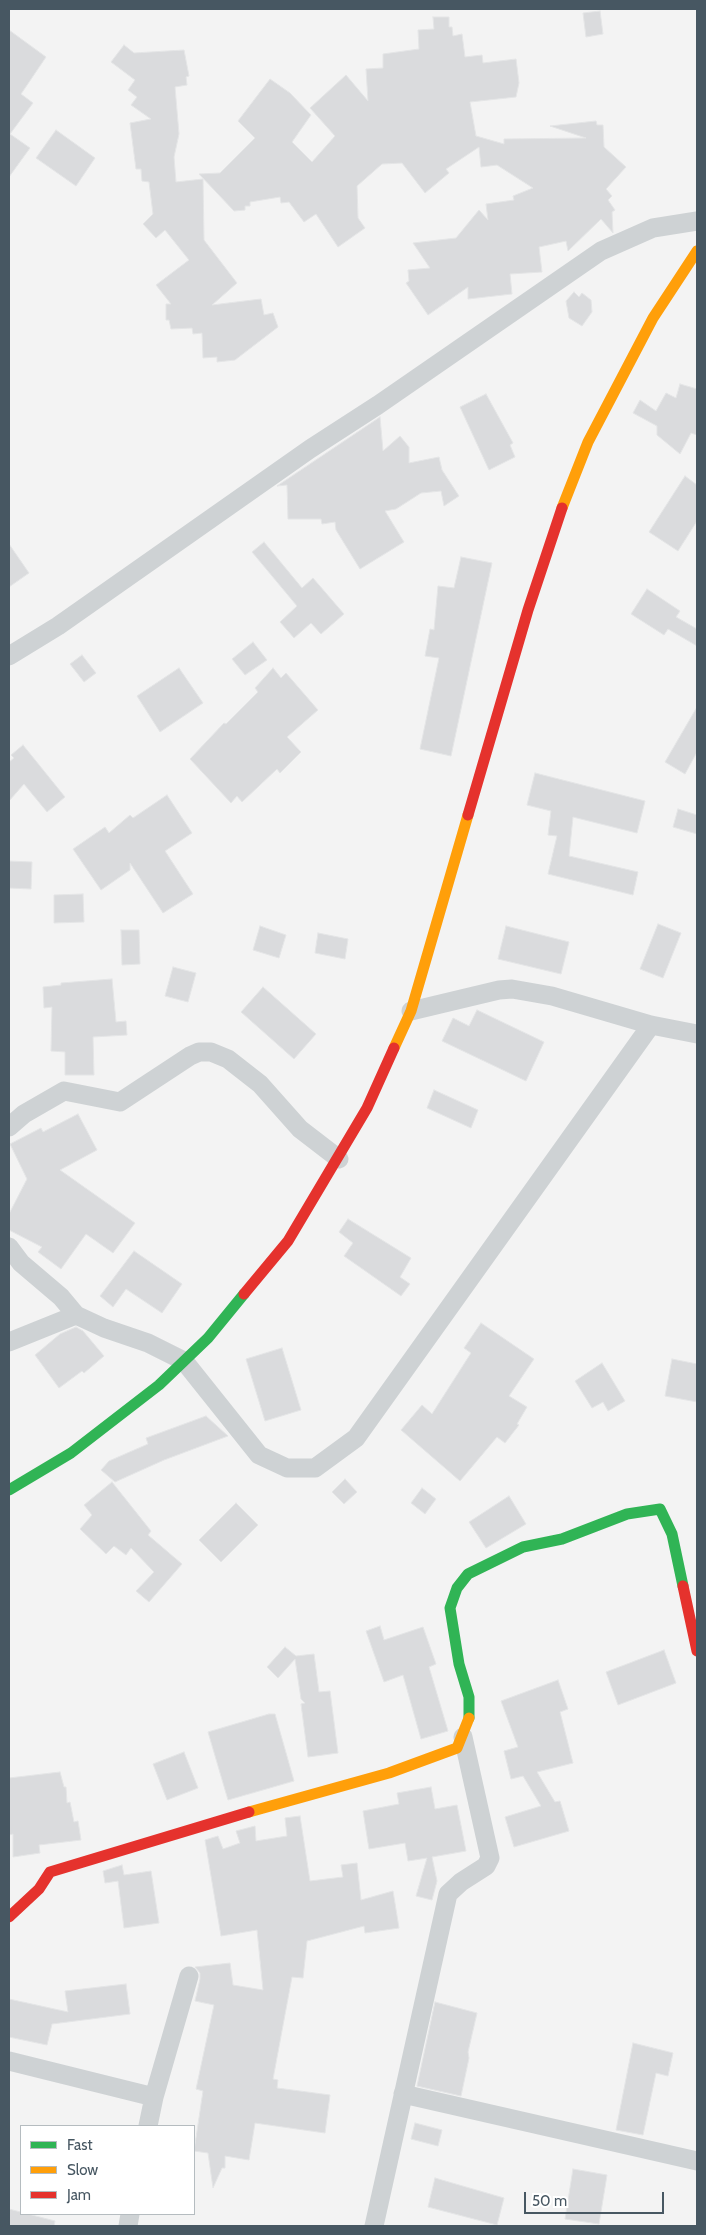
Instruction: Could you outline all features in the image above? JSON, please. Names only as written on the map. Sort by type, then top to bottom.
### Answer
[{"type":"street","points":[[9,656],[58,626],[310,449],[378,405],[601,251],[653,228],[697,221]]},
{"type":"street","points":[[9,1490],[71,1453],[159,1385],[184,1361],[226,1318],[288,1241],[339,1159],[367,1108],[411,1011],[528,610],[566,495],[588,442],[652,318],[697,251]]},
{"type":"street","points":[[411,1011],[499,990],[512,990],[552,996],[651,1025],[697,1034]]},
{"type":"street","points":[[9,1246],[21,1263],[61,1297],[76,1315],[104,1328],[148,1343],[184,1361],[259,1455],[287,1468],[315,1468],[356,1438],[651,1025]]},
{"type":"street","points":[[9,1127],[24,1114],[64,1090],[120,1102],[190,1056],[199,1052],[211,1052],[228,1060],[260,1084],[300,1129],[339,1159]]},
{"type":"street","points":[[9,1342],[76,1315]]},
{"type":"street","points":[[9,1917],[39,1889],[50,1872],[181,1831],[420,1763],[457,1748],[470,1716],[469,1697],[459,1664],[450,1608],[457,1588],[468,1574],[523,1547],[562,1539],[627,1514],[660,1509],[672,1534],[697,1651]]},
{"type":"street","points":[[374,2226],[448,1894],[461,1882],[486,1866],[490,1858],[463,1737]]},
{"type":"street","points":[[148,2125],[154,2097],[189,1976]]},
{"type":"street","points":[[9,2062],[154,2097]]},
{"type":"street","points":[[402,2094],[697,2161]]},
{"type":"building","points":[[600,11],[603,34],[586,37],[583,13]]},
{"type":"building","points":[[433,17],[449,17],[449,27],[452,27],[453,36],[462,34],[465,57],[482,55],[483,63],[516,59],[519,83],[516,97],[470,102],[476,136],[504,144],[504,139],[586,138],[550,126],[596,121],[597,125],[603,125],[604,147],[626,167],[606,189],[612,196],[608,200],[615,210],[612,212],[613,233],[601,219],[568,251],[566,241],[539,247],[542,272],[510,274],[512,294],[468,299],[468,287],[428,315],[406,283],[409,281],[408,270],[430,268],[413,243],[456,238],[479,210],[488,220],[486,204],[514,200],[513,196],[533,188],[497,165],[481,167],[479,147],[446,169],[449,173],[425,193],[402,163],[382,164],[357,186],[358,218],[365,228],[338,247],[316,214],[304,222],[289,202],[281,203],[280,197],[250,202],[250,206],[245,206],[245,210],[234,211],[199,174],[220,173],[255,138],[238,121],[270,79],[290,93],[311,115],[292,142],[312,162],[335,136],[310,108],[346,75],[368,101],[366,69],[383,68],[383,54],[419,49],[418,30],[434,29]]},
{"type":"building","points":[[9,30],[46,57],[21,94],[33,103],[10,134],[30,148],[9,177]]},
{"type":"building","points":[[124,45],[134,53],[184,50],[189,76],[186,77],[187,85],[175,87],[179,134],[174,157],[176,182],[203,179],[204,240],[237,283],[212,305],[261,299],[264,315],[273,313],[278,327],[235,360],[217,362],[217,357],[203,358],[202,333],[193,334],[192,328],[171,329],[169,320],[166,320],[166,304],[171,304],[156,285],[189,260],[165,230],[156,238],[143,224],[153,214],[149,182],[142,181],[141,169],[136,169],[130,123],[151,119],[131,105],[137,97],[128,90],[135,80],[111,62]]},
{"type":"building","points":[[56,130],[95,158],[76,186],[36,158]]},
{"type":"building","points":[[574,292],[579,297],[582,293],[591,300],[592,312],[582,326],[569,318],[566,301]]},
{"type":"building","points":[[680,384],[697,389],[697,435],[691,433],[680,454],[657,435],[657,426],[633,413],[640,400],[656,411],[666,393],[676,398]]},
{"type":"building","points":[[486,394],[513,443],[510,445],[515,457],[489,470],[460,407]]},
{"type":"building","points":[[380,417],[383,451],[400,436],[409,447],[409,463],[439,457],[442,470],[459,496],[444,506],[441,491],[421,493],[396,509],[385,511],[404,542],[360,569],[336,530],[335,522],[322,524],[321,519],[288,519],[287,485],[277,486]]},
{"type":"building","points":[[685,476],[697,485],[697,521],[678,551],[649,532]]},
{"type":"building","points":[[264,542],[302,588],[313,578],[344,614],[321,634],[311,623],[294,638],[280,622],[297,606],[252,552]]},
{"type":"building","points":[[9,544],[29,573],[9,587]]},
{"type":"building","points":[[461,557],[492,563],[451,756],[420,749],[439,658],[425,656],[430,629],[434,630],[438,586],[454,588]]},
{"type":"building","points":[[647,589],[680,611],[676,617],[697,629],[697,646],[668,629],[664,635],[631,614]]},
{"type":"building","points":[[253,642],[267,660],[245,675],[232,659]]},
{"type":"building","points":[[82,655],[96,673],[84,682],[70,664]]},
{"type":"building","points":[[179,668],[203,703],[160,732],[137,696]]},
{"type":"building","points":[[273,668],[281,678],[286,673],[318,710],[287,737],[301,752],[280,773],[277,769],[242,802],[237,796],[231,803],[190,759],[224,723],[226,724],[258,692],[255,688]]},
{"type":"building","points":[[697,707],[697,752],[685,774],[665,762]]},
{"type":"building","points":[[23,745],[65,797],[47,812],[24,784],[9,801],[9,762],[14,758],[11,755]]},
{"type":"building","points":[[535,773],[645,801],[637,833],[573,817],[569,856],[638,872],[633,895],[548,874],[557,836],[548,835],[551,811],[527,805]]},
{"type":"building","points":[[167,795],[192,833],[165,851],[193,894],[163,913],[130,863],[130,870],[101,890],[73,849],[105,827],[109,833],[130,815],[133,818]]},
{"type":"building","points":[[678,809],[697,815],[697,834],[673,827]]},
{"type":"building","points":[[9,861],[32,862],[31,889],[9,888]]},
{"type":"building","points":[[83,894],[84,922],[54,923],[54,895]]},
{"type":"building","points":[[658,924],[681,933],[663,978],[640,969]]},
{"type":"building","points":[[260,926],[286,935],[279,958],[253,950]]},
{"type":"building","points":[[506,926],[569,942],[561,974],[498,959]]},
{"type":"building","points":[[121,930],[139,930],[140,964],[122,965]]},
{"type":"building","points":[[318,933],[348,939],[345,959],[315,953]]},
{"type":"building","points":[[173,967],[196,973],[188,1002],[165,996]]},
{"type":"building","points":[[112,979],[116,1022],[126,1021],[127,1035],[93,1037],[94,1075],[65,1075],[65,1052],[51,1051],[52,1007],[44,1008],[43,987],[61,985],[61,983]]},
{"type":"building","points":[[263,987],[316,1034],[294,1059],[241,1012]]},
{"type":"building","points":[[477,1010],[544,1042],[526,1081],[442,1041],[453,1018],[469,1026]]},
{"type":"building","points":[[434,1090],[478,1110],[471,1128],[427,1108]]},
{"type":"building","points":[[78,1114],[97,1150],[60,1170],[135,1223],[113,1253],[86,1234],[61,1269],[38,1252],[42,1247],[9,1230],[9,1214],[27,1179],[10,1144],[41,1128],[43,1132]]},
{"type":"building","points":[[348,1219],[411,1258],[400,1277],[410,1284],[401,1296],[344,1256],[353,1243],[339,1232]]},
{"type":"building","points":[[134,1251],[182,1284],[162,1313],[126,1289],[113,1307],[100,1296]]},
{"type":"building","points":[[481,1323],[534,1359],[509,1396],[527,1407],[517,1424],[519,1425],[505,1443],[497,1437],[460,1481],[401,1430],[422,1405],[432,1414],[471,1353],[464,1348]]},
{"type":"building","points":[[76,1327],[83,1331],[104,1356],[84,1373],[82,1371],[59,1388],[35,1355],[60,1334]]},
{"type":"building","points":[[282,1348],[301,1410],[265,1421],[246,1359]]},
{"type":"building","points":[[672,1359],[697,1364],[697,1402],[665,1396]]},
{"type":"building","points":[[602,1363],[625,1401],[608,1411],[603,1402],[592,1408],[575,1381]]},
{"type":"building","points":[[206,1416],[228,1436],[164,1460],[115,1482],[101,1470],[109,1461],[148,1444],[146,1438]]},
{"type":"building","points":[[345,1479],[357,1492],[344,1504],[332,1492]]},
{"type":"building","points":[[112,1482],[151,1531],[148,1535],[182,1564],[149,1602],[136,1591],[154,1572],[131,1548],[126,1555],[114,1546],[106,1554],[80,1529],[92,1515],[84,1505]]},
{"type":"building","points":[[422,1488],[436,1499],[425,1514],[411,1503]]},
{"type":"building","points":[[509,1496],[526,1524],[486,1548],[469,1522]]},
{"type":"building","points":[[236,1503],[258,1525],[221,1562],[199,1540]]},
{"type":"building","points":[[380,1626],[384,1640],[423,1627],[436,1664],[429,1667],[448,1731],[421,1739],[403,1675],[384,1682],[366,1631]]},
{"type":"building","points":[[285,1647],[296,1656],[314,1654],[319,1692],[330,1691],[338,1753],[308,1757],[301,1704],[305,1703],[301,1699],[295,1659],[278,1678],[267,1667]]},
{"type":"building","points":[[664,1650],[676,1683],[618,1705],[606,1672]]},
{"type":"building","points":[[558,1680],[568,1709],[560,1712],[573,1763],[537,1772],[555,1802],[560,1801],[569,1831],[514,1847],[505,1817],[541,1806],[523,1776],[511,1779],[504,1751],[518,1747],[501,1701]]},
{"type":"building","points":[[269,1714],[275,1714],[294,1781],[228,1800],[208,1732]]},
{"type":"building","points":[[184,1752],[198,1788],[167,1800],[153,1764]]},
{"type":"building","points":[[60,1772],[64,1787],[66,1787],[67,1803],[70,1802],[74,1822],[78,1821],[81,1840],[39,1845],[40,1853],[13,1857],[13,1834],[9,1835],[9,1778]]},
{"type":"building","points":[[431,1787],[435,1809],[457,1805],[466,1851],[432,1857],[437,1881],[432,1900],[416,1896],[427,1858],[408,1861],[405,1843],[369,1849],[363,1811],[399,1804],[397,1793]]},
{"type":"building","points":[[300,1816],[310,1881],[343,1877],[341,1865],[357,1863],[361,1900],[393,1891],[399,1928],[365,1933],[364,1926],[307,1941],[303,1978],[292,1977],[273,2079],[278,2080],[277,2088],[330,2095],[325,2133],[255,2123],[249,2160],[225,2156],[225,2168],[222,2168],[213,2188],[208,2153],[195,2151],[195,2144],[203,2091],[196,2089],[214,2005],[195,2001],[200,1973],[195,1967],[230,1963],[233,1985],[263,1990],[257,1930],[221,1936],[205,1840],[218,1836],[223,1849],[240,1843],[236,1831],[255,1826],[256,1841],[287,1836],[285,1818]]},
{"type":"building","points":[[122,1865],[124,1875],[151,1871],[159,1923],[124,1928],[118,1881],[105,1883],[103,1871]]},
{"type":"building","points":[[126,1984],[130,2014],[52,2024],[47,2045],[9,2037],[9,1999],[68,2012],[65,1991]]},
{"type":"building","points":[[435,2002],[477,2013],[461,2096],[417,2086]]},
{"type":"building","points":[[633,2043],[673,2053],[668,2076],[656,2073],[643,2135],[616,2130]]},
{"type":"building","points":[[415,2123],[442,2130],[438,2146],[411,2139]]},
{"type":"building","points":[[573,2169],[607,2175],[599,2224],[565,2219]]},
{"type":"building","points":[[435,2178],[504,2198],[497,2225],[428,2207]]},
{"type":"building","points":[[9,2209],[20,2212],[20,2215],[32,2215],[55,2221],[54,2226],[9,2226]]},
{"type":"traffic: fast","points":[[9,1490],[71,1453],[159,1385],[208,1338],[244,1294]]},
{"type":"traffic: fast","points":[[469,1718],[469,1697],[459,1664],[450,1608],[457,1588],[468,1574],[523,1547],[562,1539],[627,1514],[660,1509],[672,1534],[683,1586]]},
{"type":"traffic: slow","points":[[562,508],[588,442],[653,318],[697,251]]},
{"type":"traffic: slow","points":[[394,1048],[411,1011],[468,815]]},
{"type":"traffic: slow","points":[[249,1812],[389,1773],[457,1748],[469,1718]]},
{"type":"traffic: jam","points":[[468,815],[528,610],[562,508]]},
{"type":"traffic: jam","points":[[244,1294],[288,1241],[367,1108],[394,1048]]},
{"type":"traffic: jam","points":[[683,1586],[697,1651]]},
{"type":"traffic: jam","points":[[9,1917],[39,1889],[50,1872],[249,1812]]}]
